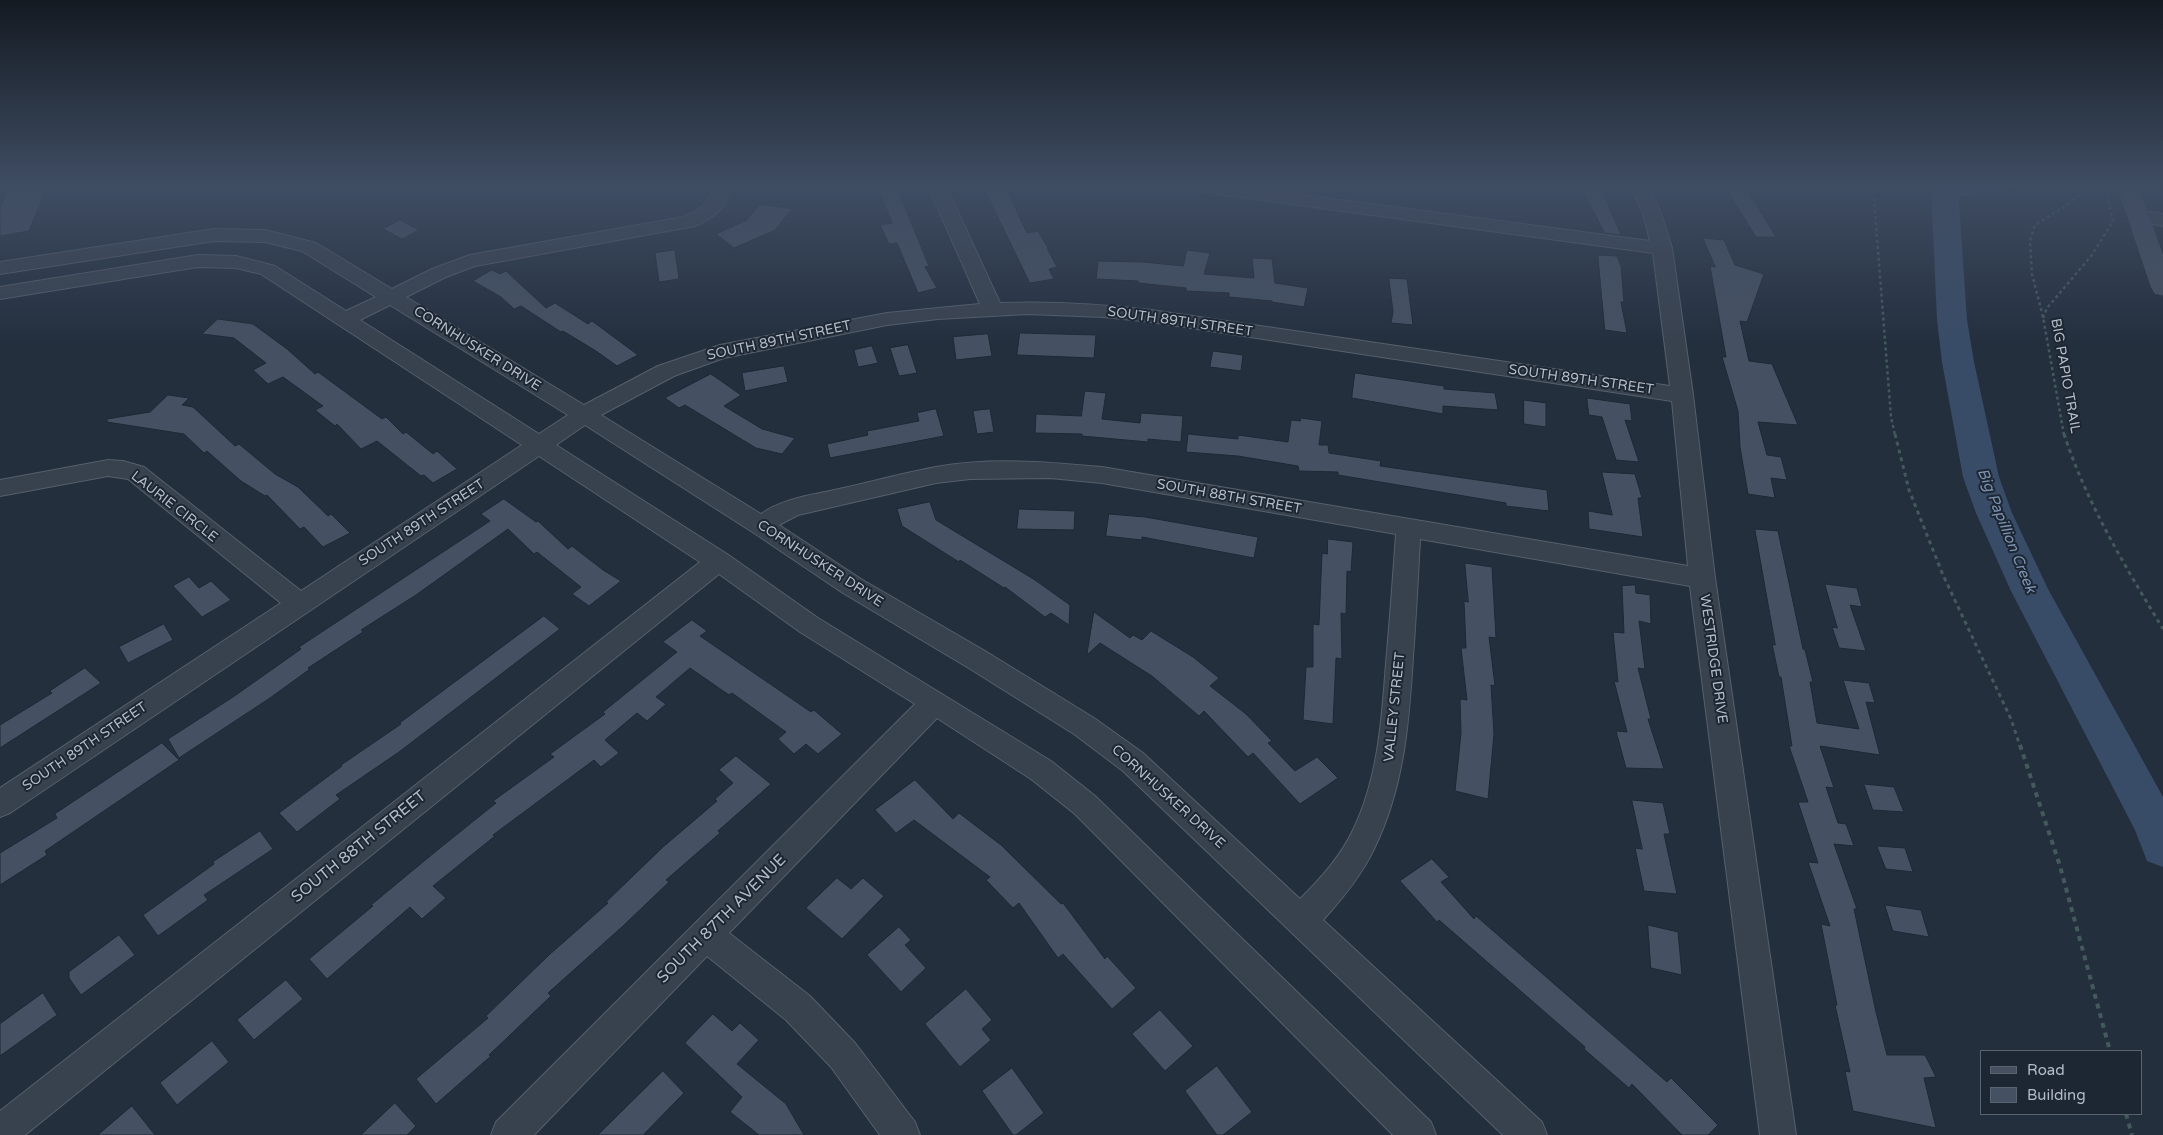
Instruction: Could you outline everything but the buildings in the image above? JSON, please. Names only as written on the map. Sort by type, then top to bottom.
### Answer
[{"type":"main road","points":[[2146,239],[2163,288]]},
{"type":"street","name":"CORNHUSKER DRIVE","points":[[0,268],[180,239]]},
{"type":"street","name":"CORNHUSKER DRIVE","points":[[282,239],[309,247],[391,296],[585,415],[852,586],[976,659],[1084,726],[1133,762],[1529,1135]]},
{"type":"street","points":[[347,320],[391,296],[439,273],[470,261],[595,239]]},
{"type":"street","points":[[961,239],[992,309]]},
{"type":"street","points":[[1594,239],[1662,248]]},
{"type":"street","name":"WESTRIDGE DRIVE","points":[[1659,239],[1682,395],[1702,578],[1778,1135]]},
{"type":"street","points":[[0,293],[176,263],[225,261],[247,263],[268,270],[718,561],[809,625],[1041,770],[1085,805],[1418,1135]]},
{"type":"street","name":"SOUTH 89TH STREET","points":[[0,804],[602,404],[649,379],[684,364],[720,352],[887,319],[992,309],[1064,308],[1151,316],[1682,395]]},
{"type":"street","name":"LAURIE CIRCLE","points":[[0,488],[108,468],[123,469],[136,473],[257,572],[300,604]]},
{"type":"street","name":"SOUTH 88TH STREET","points":[[761,526],[776,515],[793,508],[936,476],[999,469],[1050,470],[1102,475],[1702,578]]},
{"type":"street","name":"VALLEY STREET","points":[[1301,920],[1330,890],[1350,865],[1370,828],[1382,793],[1390,762],[1396,724],[1409,528]]},
{"type":"street","name":"SOUTH 88TH STREET","points":[[0,1133],[718,561]]},
{"type":"street","name":"SOUTH 87TH AVENUE","points":[[508,1135],[935,702]]},
{"type":"street","points":[[706,935],[798,1008],[843,1055],[902,1135]]},
{"type":"path","points":[[1877,239],[1891,417],[1909,490],[1943,575],[2011,719],[2060,866],[2110,1050]]},
{"type":"path","points":[[2030,239],[2032,275],[2043,318]]},
{"type":"path","name":"BIG PAPIO TRAIL","points":[[2103,239],[2047,308],[2043,318],[2061,428],[2076,471],[2096,514],[2163,629]]},
{"type":"path","points":[[2126,1115],[2132,1135]]},
{"type":"waterway","name":"Big Papillion Creek","points":[[1948,239],[1952,320],[1958,362],[1981,477],[1994,513],[2030,591],[2155,825],[2163,846]]}]
